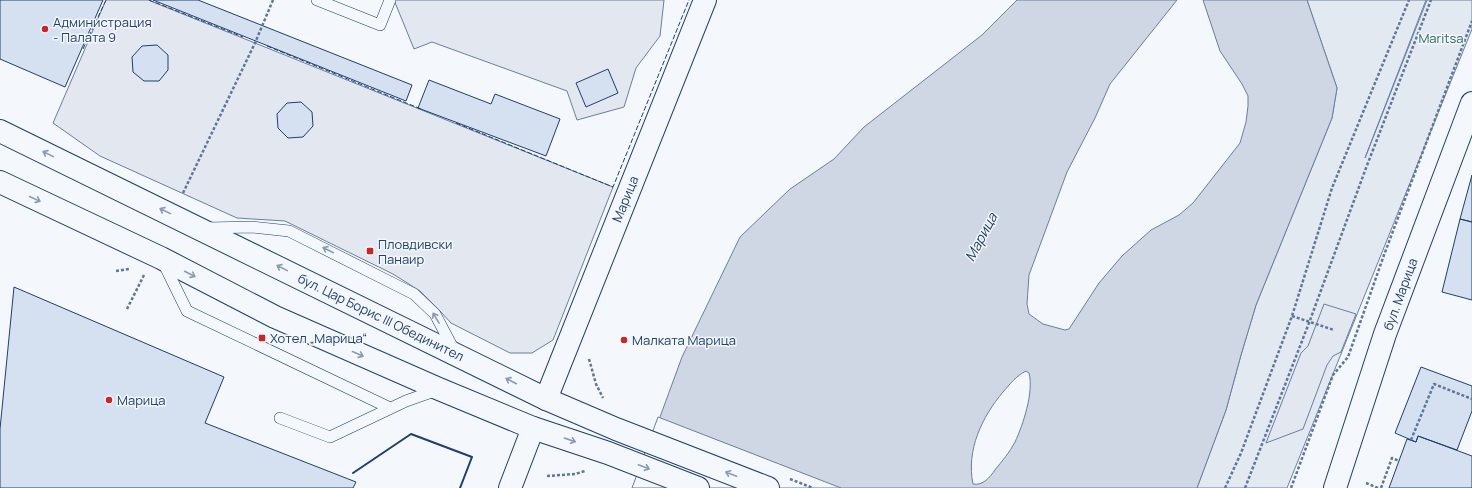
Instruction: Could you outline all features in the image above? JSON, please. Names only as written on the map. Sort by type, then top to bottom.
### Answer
[{"type":"main road","name":"Марица","points":[[546,399],[705,0]]},
{"type":"main road","name":"бул. Марица","points":[[1335,488],[1386,334],[1472,103]]},
{"type":"main road","name":"бул. Цар Борис III Обединител","points":[[0,131],[546,399],[616,429],[768,488]]},
{"type":"main road","points":[[0,182],[154,265],[439,389],[533,428],[608,453],[698,488]]},
{"type":"main road","points":[[510,488],[533,428]]},
{"type":"lane","points":[[317,0],[380,25],[390,0]]},
{"type":"lane","points":[[201,229],[252,227],[289,231],[414,294],[435,314],[455,353]]},
{"type":"lane","points":[[154,265],[187,311],[390,408]]},
{"type":"lane","points":[[280,418],[330,437],[406,400],[439,389]]},
{"type":"path","points":[[183,193],[273,0]]},
{"type":"path","points":[[1225,488],[1241,453],[1292,316],[1332,188],[1409,0]]},
{"type":"path","points":[[1245,488],[1431,0]]},
{"type":"path","points":[[1291,488],[1333,375],[1348,357],[1384,255],[1472,21]]},
{"type":"path","points":[[127,309],[154,265]]},
{"type":"path","points":[[1292,316],[1309,323],[1334,330]]},
{"type":"path","points":[[589,359],[596,384],[604,400]]},
{"type":"path","points":[[1412,440],[1434,384],[1472,399]]},
{"type":"path","points":[[1366,483],[1380,488],[1392,458],[1399,460]]},
{"type":"path","points":[[547,476],[575,474],[586,470],[591,472]]},
{"type":"green space","name":"Maritsa","points":[[1307,0],[1426,0],[1365,158],[1427,0],[1472,0],[1472,29],[1287,488],[1197,488],[1226,410],[1256,305],[1332,118],[1337,88]]},
{"type":"shaded area","points":[[106,0],[148,0],[613,187],[553,340],[532,353],[510,353],[451,323],[420,291],[393,274],[285,221],[237,218],[100,156],[53,123]]},
{"type":"shaded area","points":[[394,0],[664,0],[660,36],[636,68],[624,107],[577,120],[567,91],[432,42],[414,49]]},
{"type":"shaded area","points":[[1324,304],[1356,314],[1341,352],[1333,356],[1327,365],[1303,429],[1266,443],[1301,353],[1308,346]]},
{"type":"water","points":[[1017,0],[1177,0],[1110,84],[1095,118],[1067,172],[1029,275],[1027,304],[1029,314],[1043,324],[1065,330],[1069,329],[1099,283],[1122,256],[1151,230],[1179,215],[1193,203],[1240,143],[1246,122],[1248,96],[1242,84],[1220,51],[1203,0],[1307,0],[1337,88],[1332,118],[1256,305],[1226,410],[1197,488],[634,488],[682,357],[740,237],[790,189],[834,159],[864,127],[982,35]],"holes":[[[1026,371],[1029,373],[1029,399],[1015,442],[1006,456],[988,478],[980,484],[973,484],[971,471],[972,459],[974,447],[982,423],[995,402],[1011,383],[1019,375]]]},
{"type":"pier","points":[[658,417],[841,488],[632,488]]},
{"type":"building","name":"Администрация - Палата 9","points":[[0,0],[103,0],[65,87],[0,59]]},
{"type":"building","points":[[153,0],[198,0],[412,85],[406,101]]},
{"type":"building","points":[[157,45],[168,55],[168,70],[159,81],[144,81],[133,72],[132,57],[142,46]]},
{"type":"building","points":[[608,69],[618,93],[586,107],[576,83]]},
{"type":"building","points":[[429,80],[491,104],[495,94],[560,119],[546,156],[418,108]]},
{"type":"building","points":[[301,102],[312,112],[313,126],[303,137],[288,138],[278,128],[277,114],[287,103]]},
{"type":"building","points":[[1472,175],[1472,222],[1460,219]]},
{"type":"building","points":[[1460,219],[1472,222],[1472,300],[1442,292]]},
{"type":"building","name":"Марица","points":[[14,287],[224,377],[205,423],[356,482],[353,488],[0,488],[0,429]]},
{"type":"building","points":[[1421,367],[1472,386],[1472,411],[1457,450],[1418,436],[1416,442],[1395,433]]},
{"type":"building","points":[[1418,436],[1472,456],[1472,488],[1389,488],[1407,439],[1416,442]]},
{"type":"fence","points":[[83,49],[106,0]]},
{"type":"fence","points":[[149,0],[243,37]]},
{"type":"fence","points":[[456,123],[613,187],[689,0]]},
{"type":"fence","points":[[267,46],[421,109]]},
{"type":"wall","points":[[353,473],[411,434],[472,457],[460,488]]},
{"type":"place","name":"Администрация - Палата 9","points":[[45,29]]},
{"type":"place","name":"Пловдивски Панаир","points":[[370,251]]},
{"type":"place","name":"Хотел „Марица“","points":[[262,338]]},
{"type":"place","name":"Малката Марица","points":[[624,340]]},
{"type":"place","name":"Марица","points":[[109,400]]}]
